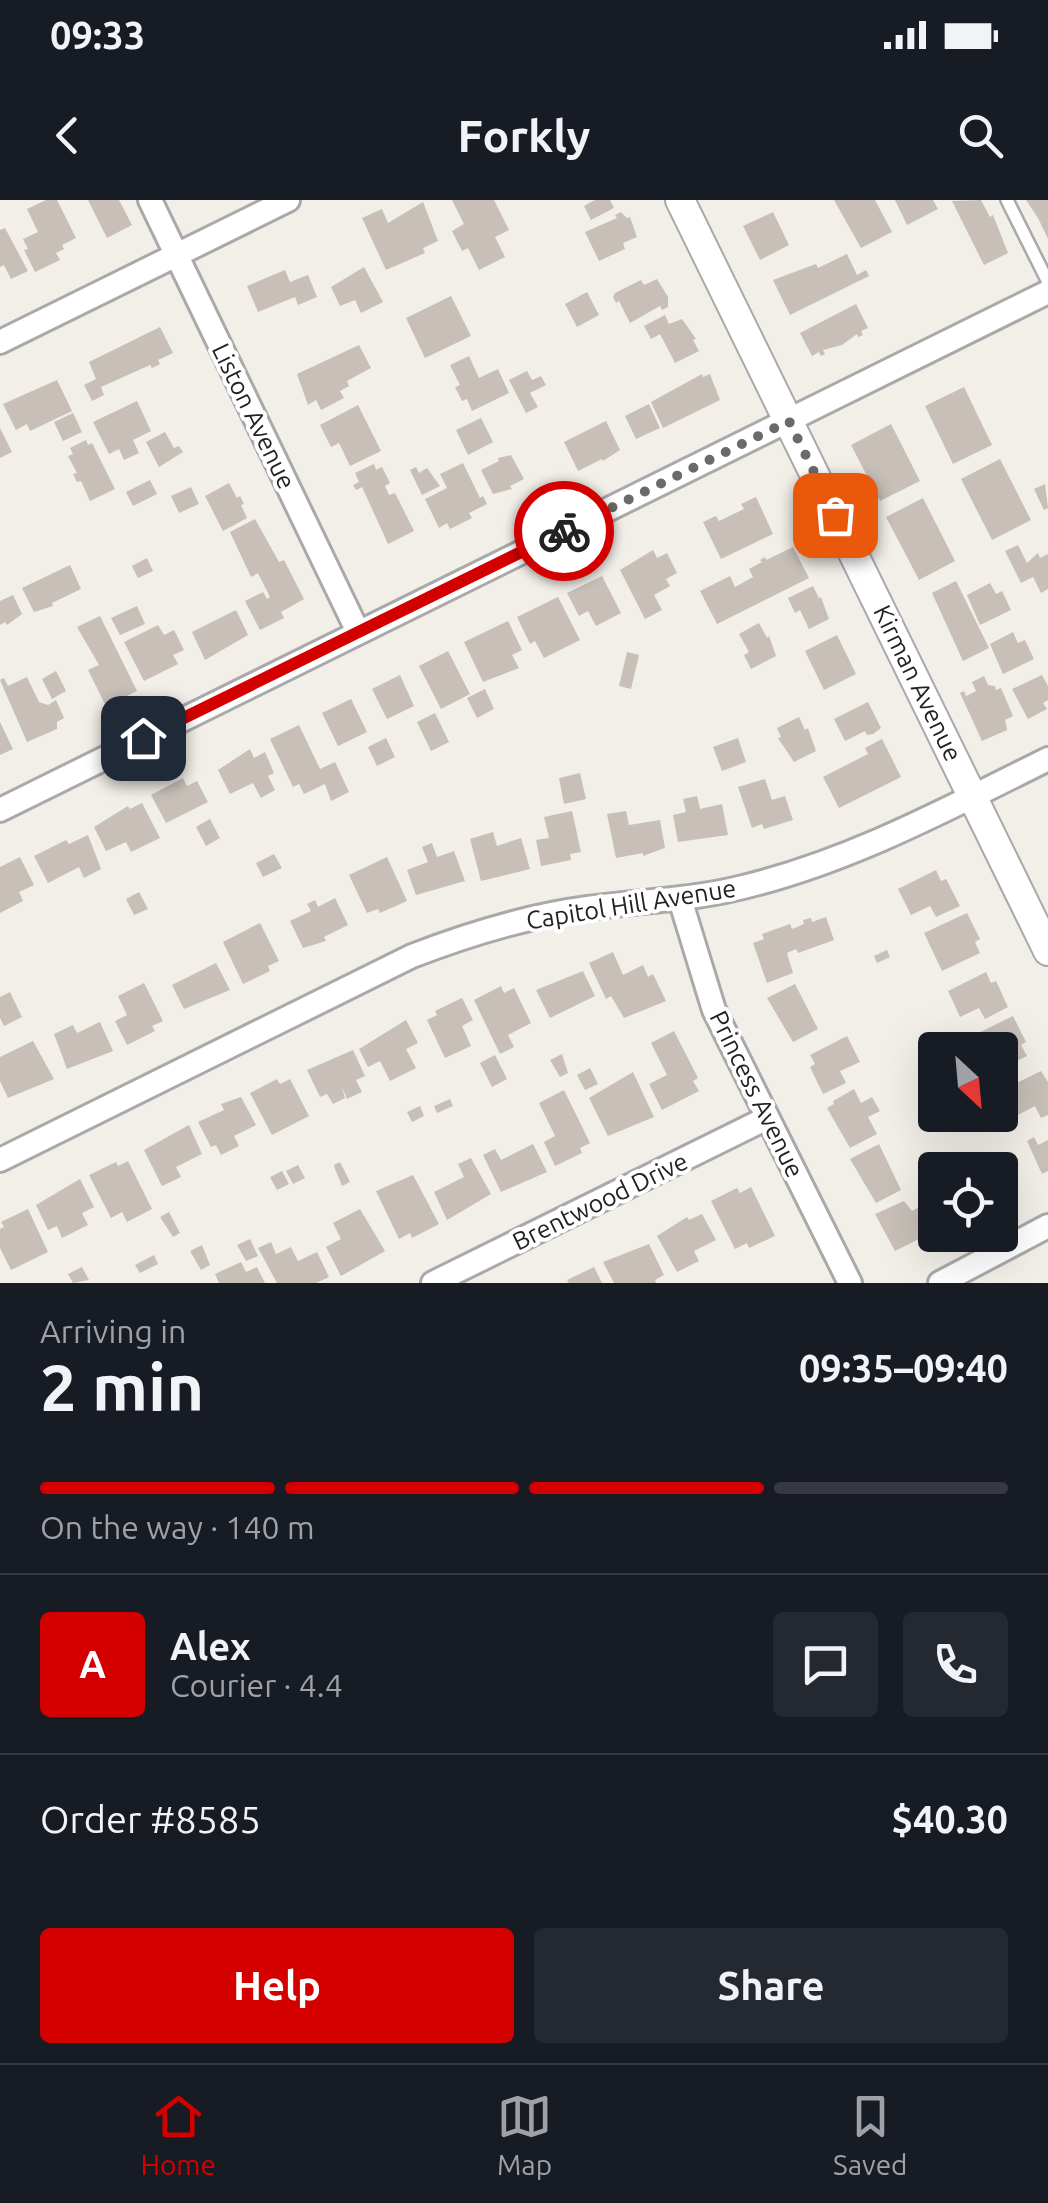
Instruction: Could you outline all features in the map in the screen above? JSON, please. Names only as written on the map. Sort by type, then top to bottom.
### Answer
[{"type":"street","name":"Liston Avenue","points":[[150,200],[358,632]]},
{"type":"street","points":[[0,342],[288,200]]},
{"type":"street","name":"Kirman Avenue","points":[[680,200],[1048,951]]},
{"type":"street","points":[[0,810],[1048,292]]},
{"type":"street","name":"Capitol Hill Avenue","points":[[0,1160],[412,956],[469,934],[586,908],[736,889],[798,872],[896,834],[1048,759]]},
{"type":"street","name":"Princess Avenue","points":[[680,899],[714,1010],[850,1283]]},
{"type":"street","name":"Brentwood Drive","points":[[433,1283],[767,1118]]},
{"type":"street","points":[[940,1283],[1048,1226]]},
{"type":"lane","points":[[1007,200],[1048,282]]},
{"type":"building","points":[[46,200],[57,200],[76,238],[56,253],[60,260],[35,272],[24,250],[28,249],[23,239],[38,232],[27,209]]},
{"type":"building","points":[[88,200],[119,200],[132,225],[107,238]]},
{"type":"building","points":[[452,200],[494,200],[509,230],[495,237],[505,257],[479,270],[468,248],[462,251],[452,231],[464,224]]},
{"type":"building","points":[[595,200],[610,200],[614,208],[591,220],[584,206]]},
{"type":"building","points":[[834,200],[875,200],[892,232],[861,248]]},
{"type":"building","points":[[895,200],[933,200],[938,209],[907,225]]},
{"type":"building","points":[[981,200],[990,217],[993,215],[1008,253],[984,265],[952,201]]},
{"type":"building","points":[[1026,200],[1048,200],[1048,239],[1038,218]]},
{"type":"building","points":[[423,202],[438,241],[423,248],[425,253],[386,270],[362,218],[382,209],[388,223]]},
{"type":"building","points":[[621,212],[630,217],[637,237],[623,243],[625,249],[599,261],[585,232],[617,218],[615,215]]},
{"type":"building","points":[[773,212],[789,245],[760,260],[743,226]]},
{"type":"building","points":[[5,228],[28,271],[11,279],[4,265],[0,267],[0,230]]},
{"type":"building","points":[[847,254],[857,275],[866,270],[869,276],[790,315],[773,280],[816,264],[818,268]]},
{"type":"building","points":[[364,267],[383,302],[361,313],[355,300],[340,306],[331,287]]},
{"type":"building","points":[[285,270],[290,282],[308,275],[317,297],[298,305],[295,297],[258,312],[247,286]]},
{"type":"building","points":[[657,279],[668,297],[668,307],[662,310],[660,306],[630,323],[613,297],[615,293],[641,280],[644,285]]},
{"type":"building","points":[[587,292],[599,315],[577,327],[565,304]]},
{"type":"building","points":[[451,296],[471,336],[425,358],[406,318]]},
{"type":"building","points":[[856,304],[868,328],[861,331],[863,335],[857,334],[842,345],[823,350],[825,354],[821,356],[819,352],[812,356],[800,333]]},
{"type":"building","points":[[665,315],[669,324],[682,319],[699,351],[675,363],[660,334],[651,339],[644,326]]},
{"type":"building","points":[[160,327],[173,353],[158,360],[160,364],[152,368],[150,365],[101,387],[104,395],[92,401],[84,385],[96,379],[89,362]]},
{"type":"building","points":[[359,345],[371,368],[347,381],[349,386],[340,391],[344,398],[321,410],[316,400],[308,405],[297,374]]},
{"type":"building","points":[[469,356],[479,378],[498,369],[509,393],[472,411],[455,387],[460,385],[450,365]]},
{"type":"building","points":[[527,371],[532,380],[541,376],[546,385],[530,393],[538,407],[526,413],[509,380]]},
{"type":"building","points":[[702,374],[710,374],[720,400],[663,428],[651,402]]},
{"type":"building","points":[[57,380],[72,411],[30,431],[27,424],[16,430],[3,404]]},
{"type":"building","points":[[964,387],[992,445],[953,464],[925,406]]},
{"type":"building","points":[[137,401],[151,431],[133,440],[139,453],[124,460],[119,449],[109,454],[93,422]]},
{"type":"building","points":[[649,404],[660,428],[636,439],[625,416]]},
{"type":"building","points":[[358,405],[381,451],[350,466],[339,443],[331,447],[320,425]]},
{"type":"building","points":[[73,413],[82,432],[63,441],[54,422]]},
{"type":"building","points":[[481,418],[493,442],[468,455],[456,430]]},
{"type":"building","points":[[606,421],[620,450],[578,471],[564,442]]},
{"type":"building","points":[[891,424],[920,481],[880,501],[851,445]]},
{"type":"building","points":[[0,428],[12,452],[0,458]]},
{"type":"building","points":[[165,432],[174,448],[179,446],[183,452],[159,467],[146,442]]},
{"type":"building","points":[[86,440],[88,445],[92,443],[115,489],[90,501],[81,481],[77,482],[73,474],[77,473],[68,456],[73,454],[70,448]]},
{"type":"building","points":[[511,455],[524,479],[510,486],[512,489],[493,494],[481,470],[499,461],[498,458]]},
{"type":"building","points":[[1000,459],[1031,520],[992,540],[961,479]]},
{"type":"building","points":[[463,463],[480,498],[483,496],[487,504],[469,513],[472,518],[450,529],[447,523],[439,528],[425,499],[447,488],[440,474]]},
{"type":"building","points":[[374,464],[376,470],[382,467],[390,483],[385,486],[389,495],[395,493],[414,531],[388,544],[362,487],[356,490],[353,485],[359,482],[355,473]]},
{"type":"building","points":[[416,467],[419,473],[427,468],[440,486],[422,495],[410,470]]},
{"type":"building","points":[[150,480],[157,494],[133,506],[126,492]]},
{"type":"building","points":[[229,483],[237,498],[240,496],[247,518],[223,531],[205,496]]},
{"type":"building","points":[[1045,484],[1048,508],[1044,510],[1034,489]]},
{"type":"building","points":[[191,487],[199,504],[179,513],[171,496]]},
{"type":"building","points":[[756,497],[773,534],[721,559],[703,522],[716,516],[719,521],[744,509],[741,504]]},
{"type":"building","points":[[923,498],[955,561],[919,580],[886,517]]},
{"type":"building","points":[[255,519],[279,562],[284,560],[304,599],[281,612],[284,618],[260,630],[245,601],[263,592],[267,599],[270,597],[258,573],[251,577],[230,532]]},
{"type":"building","points":[[1018,545],[1027,563],[1038,553],[1040,558],[1048,554],[1048,589],[1041,593],[1033,577],[1021,583],[1005,551]]},
{"type":"building","points":[[793,547],[809,578],[717,624],[700,591],[730,576],[735,587],[753,577],[749,569],[760,560]]},
{"type":"building","points":[[653,550],[657,558],[667,553],[677,573],[666,579],[670,586],[654,595],[662,610],[645,619],[620,570]]},
{"type":"building","points":[[147,558],[153,571],[138,578],[132,566]]},
{"type":"building","points":[[70,565],[81,589],[34,612],[22,588]]},
{"type":"building","points":[[602,576],[621,613],[596,626],[588,611],[579,616],[567,593]]},
{"type":"building","points":[[956,581],[989,648],[963,661],[932,593]]},
{"type":"building","points":[[990,583],[996,594],[1002,591],[1011,610],[980,625],[967,595]]},
{"type":"building","points":[[813,586],[829,619],[809,629],[800,610],[795,613],[788,598]]},
{"type":"building","points":[[13,595],[22,614],[7,625],[0,625],[0,601]]},
{"type":"building","points":[[558,597],[580,640],[544,658],[535,641],[530,644],[517,617]]},
{"type":"building","points":[[137,606],[145,624],[120,635],[111,618]]},
{"type":"building","points":[[236,610],[248,635],[205,660],[192,632]]},
{"type":"building","points":[[100,616],[137,691],[106,706],[88,670],[99,665],[77,627]]},
{"type":"building","points":[[508,621],[522,650],[512,655],[519,668],[483,682],[464,642]]},
{"type":"building","points":[[759,623],[776,656],[751,669],[744,655],[749,652],[739,634]]},
{"type":"building","points":[[158,625],[164,635],[174,630],[184,650],[173,655],[178,664],[144,681],[124,642]]},
{"type":"building","points":[[1013,632],[1018,643],[1025,640],[1034,659],[1003,674],[990,644]]},
{"type":"building","points":[[837,635],[856,674],[824,690],[805,651]]},
{"type":"building","points":[[448,651],[470,694],[441,709],[419,666]]},
{"type":"building","points":[[627,652],[639,655],[631,689],[619,686]]},
{"type":"building","points":[[56,671],[66,691],[52,699],[42,679]]},
{"type":"building","points":[[400,675],[414,706],[387,719],[372,689]]},
{"type":"building","points":[[1042,675],[1048,686],[1048,700],[1043,703],[1047,709],[1028,719],[1012,689]]},
{"type":"building","points":[[984,676],[988,685],[996,690],[1001,688],[1013,716],[1005,720],[1007,730],[982,741],[960,693],[964,691],[966,696],[976,691],[972,682]]},
{"type":"building","points":[[27,677],[39,702],[48,705],[56,700],[64,718],[57,722],[57,729],[27,742],[0,680],[4,678],[8,686]]},
{"type":"building","points":[[485,689],[494,709],[477,718],[467,698]]},
{"type":"building","points":[[351,699],[367,732],[338,746],[322,713]]},
{"type":"building","points":[[868,702],[881,728],[845,741],[834,719]]},
{"type":"building","points":[[435,713],[449,742],[431,751],[417,722]]},
{"type":"building","points":[[799,717],[805,730],[808,728],[816,751],[794,762],[778,738],[781,737],[777,728]]},
{"type":"building","points":[[0,722],[13,749],[0,755]]},
{"type":"building","points":[[299,725],[320,769],[335,762],[349,792],[331,801],[325,784],[304,794],[299,784],[293,787],[270,739]]},
{"type":"building","points":[[386,738],[395,757],[377,766],[368,747]]},
{"type":"building","points":[[738,738],[746,762],[722,771],[713,747]]},
{"type":"building","points":[[882,739],[901,777],[839,808],[823,777],[868,754],[865,748]]},
{"type":"building","points":[[250,749],[254,758],[265,752],[274,773],[268,776],[275,790],[261,798],[253,783],[230,794],[218,770]]},
{"type":"building","points":[[580,773],[586,799],[564,804],[559,778]]},
{"type":"building","points":[[183,778],[187,786],[197,781],[208,802],[166,823],[151,795]]},
{"type":"building","points":[[765,779],[772,800],[785,796],[793,820],[764,829],[762,824],[752,828],[738,787]]},
{"type":"building","points":[[697,796],[700,809],[722,804],[728,835],[678,842],[673,815],[686,812],[683,799]]},
{"type":"building","points":[[142,803],[160,838],[131,852],[126,842],[106,851],[94,827],[128,806],[130,809]]},
{"type":"building","points":[[572,811],[581,852],[570,854],[571,860],[541,866],[536,840],[549,838],[544,817]]},
{"type":"building","points":[[626,811],[629,825],[660,820],[665,848],[643,856],[616,858],[607,814]]},
{"type":"building","points":[[210,819],[220,838],[206,846],[196,827]]},
{"type":"building","points":[[493,832],[497,846],[521,838],[530,869],[481,881],[470,839]]},
{"type":"building","points":[[88,835],[101,869],[84,878],[79,867],[48,883],[34,856],[66,840],[69,844]]},
{"type":"building","points":[[432,843],[437,857],[454,851],[465,881],[416,895],[407,870],[428,862],[422,847]]},
{"type":"building","points":[[274,854],[282,868],[263,877],[256,863]]},
{"type":"building","points":[[20,857],[34,885],[19,892],[23,901],[0,913],[0,867]]},
{"type":"building","points":[[387,857],[407,901],[380,913],[378,909],[367,913],[349,875]]},
{"type":"building","points":[[936,870],[941,881],[946,879],[960,906],[936,917],[930,906],[911,915],[898,889]]},
{"type":"building","points":[[139,892],[148,909],[134,915],[126,899]]},
{"type":"building","points":[[335,898],[348,925],[324,937],[326,941],[303,948],[290,921],[311,911],[307,904],[315,900],[318,907]]},
{"type":"building","points":[[967,913],[980,939],[975,942],[980,953],[942,971],[924,933]]},
{"type":"building","points":[[826,917],[834,940],[787,953],[793,973],[767,983],[753,943],[764,939],[762,934],[790,924],[792,929],[804,924],[803,920],[811,918],[812,922]]},
{"type":"building","points":[[260,923],[279,961],[268,966],[270,971],[243,984],[223,942]]},
{"type":"building","points":[[887,950],[890,957],[877,963],[874,956]]},
{"type":"building","points":[[613,952],[623,975],[643,965],[648,977],[653,974],[666,1001],[624,1018],[611,996],[606,999],[589,963]]},
{"type":"building","points":[[216,963],[230,990],[184,1009],[172,985]]},
{"type":"building","points":[[583,971],[595,996],[550,1018],[536,990]]},
{"type":"building","points":[[986,972],[991,983],[996,981],[1008,1007],[985,1019],[979,1008],[960,1017],[948,991]]},
{"type":"building","points":[[144,983],[163,1021],[152,1026],[155,1031],[127,1045],[115,1021],[127,1015],[118,996]]},
{"type":"building","points":[[795,984],[818,1029],[793,1042],[767,998]]},
{"type":"building","points":[[501,986],[504,993],[514,988],[531,1023],[508,1035],[514,1047],[500,1054],[474,1000]]},
{"type":"building","points":[[10,992],[22,1017],[4,1026],[0,997]]},
{"type":"building","points":[[462,998],[473,1020],[462,1026],[471,1046],[445,1058],[427,1020],[437,1015],[435,1011]]},
{"type":"building","points":[[1013,1016],[1026,1042],[1021,1045],[1027,1056],[1018,1060],[1018,1032],[980,1032]]},
{"type":"building","points":[[406,1020],[418,1043],[406,1049],[416,1068],[390,1081],[380,1061],[368,1067],[359,1049]]},
{"type":"building","points":[[100,1022],[113,1051],[67,1069],[54,1034],[73,1025],[77,1033]]},
{"type":"building","points":[[674,1031],[698,1078],[693,1081],[699,1091],[662,1110],[649,1084],[667,1075],[651,1043]]},
{"type":"building","points":[[847,1036],[860,1062],[840,1071],[846,1083],[823,1094],[810,1067],[815,1064],[810,1055]]},
{"type":"building","points":[[33,1041],[54,1079],[8,1098],[0,1081],[0,1057]]},
{"type":"building","points":[[353,1050],[365,1076],[356,1080],[362,1092],[347,1099],[342,1087],[345,1098],[333,1104],[327,1094],[320,1097],[307,1070]]},
{"type":"building","points":[[562,1054],[568,1073],[560,1077],[550,1060]]},
{"type":"building","points":[[495,1055],[507,1079],[492,1087],[480,1063]]},
{"type":"building","points":[[590,1068],[598,1084],[585,1090],[577,1075]]},
{"type":"building","points":[[1041,1071],[1048,1082],[1048,1115],[1041,1118],[1035,1106],[1018,1115],[1018,1082]]},
{"type":"building","points":[[633,1072],[654,1117],[608,1136],[589,1098]]},
{"type":"building","points":[[277,1079],[280,1084],[290,1079],[309,1116],[272,1135],[250,1093]]},
{"type":"building","points":[[854,1089],[861,1103],[872,1097],[880,1111],[868,1117],[877,1134],[850,1148],[827,1108]]},
{"type":"building","points":[[564,1090],[590,1143],[580,1148],[582,1153],[555,1166],[544,1142],[555,1136],[539,1103]]},
{"type":"building","points":[[241,1097],[256,1125],[234,1136],[239,1146],[221,1155],[216,1145],[211,1147],[198,1122],[224,1110],[221,1104]]},
{"type":"building","points":[[450,1099],[453,1106],[437,1113],[434,1106]]},
{"type":"building","points":[[420,1106],[424,1116],[412,1122],[407,1112]]},
{"type":"building","points":[[189,1125],[202,1154],[176,1167],[181,1177],[162,1186],[144,1150]]},
{"type":"building","points":[[1034,1137],[1038,1145],[1048,1140],[1048,1171],[1042,1174],[1027,1141]]},
{"type":"building","points":[[533,1144],[547,1172],[501,1192],[483,1155],[495,1149],[501,1160]]},
{"type":"building","points":[[879,1144],[901,1190],[876,1203],[850,1159]]},
{"type":"building","points":[[471,1158],[491,1194],[447,1220],[434,1192],[464,1177],[458,1164]]},
{"type":"building","points":[[128,1161],[152,1209],[127,1222],[122,1212],[111,1218],[89,1175],[116,1162],[118,1166]]},
{"type":"building","points":[[340,1162],[350,1182],[342,1186],[334,1165]]},
{"type":"building","points":[[298,1165],[305,1178],[293,1184],[286,1171]]},
{"type":"building","points":[[282,1171],[289,1184],[277,1190],[270,1177]]},
{"type":"building","points":[[413,1175],[439,1224],[412,1238],[410,1233],[399,1239],[376,1191]]},
{"type":"building","points":[[80,1179],[94,1207],[82,1213],[88,1225],[62,1238],[57,1226],[48,1230],[36,1205]]},
{"type":"building","points":[[751,1187],[775,1236],[749,1248],[747,1243],[735,1249],[711,1201],[737,1188],[740,1193]]},
{"type":"building","points":[[904,1201],[912,1211],[918,1208],[918,1240],[895,1251],[875,1214]]},
{"type":"building","points":[[28,1209],[48,1252],[11,1270],[0,1248],[0,1229],[4,1227],[1,1222]]},
{"type":"building","points":[[360,1209],[385,1251],[341,1276],[326,1247],[341,1239],[333,1223]]},
{"type":"building","points":[[169,1212],[180,1233],[173,1237],[160,1217]]},
{"type":"building","points":[[702,1214],[716,1240],[694,1251],[699,1261],[677,1272],[657,1236],[687,1217],[689,1220]]},
{"type":"building","points":[[250,1239],[258,1256],[246,1261],[237,1245]]},
{"type":"building","points":[[271,1242],[276,1254],[291,1247],[298,1261],[317,1252],[329,1277],[316,1283],[277,1283],[258,1248]]},
{"type":"building","points":[[649,1244],[664,1275],[656,1283],[614,1283],[603,1262]]},
{"type":"building","points":[[202,1245],[210,1265],[201,1270],[190,1251]]},
{"type":"building","points":[[154,1255],[158,1264],[140,1273],[135,1265]]},
{"type":"building","points":[[241,1262],[246,1272],[257,1267],[265,1283],[219,1283],[215,1274]]},
{"type":"building","points":[[82,1267],[89,1280],[73,1283],[68,1274]]},
{"type":"building","points":[[594,1267],[602,1283],[567,1280]]},
{"type":"way so far","points":[[564,531],[789,421],[835,515]]},
{"type":"route","points":[[143,738],[564,531]]}]
